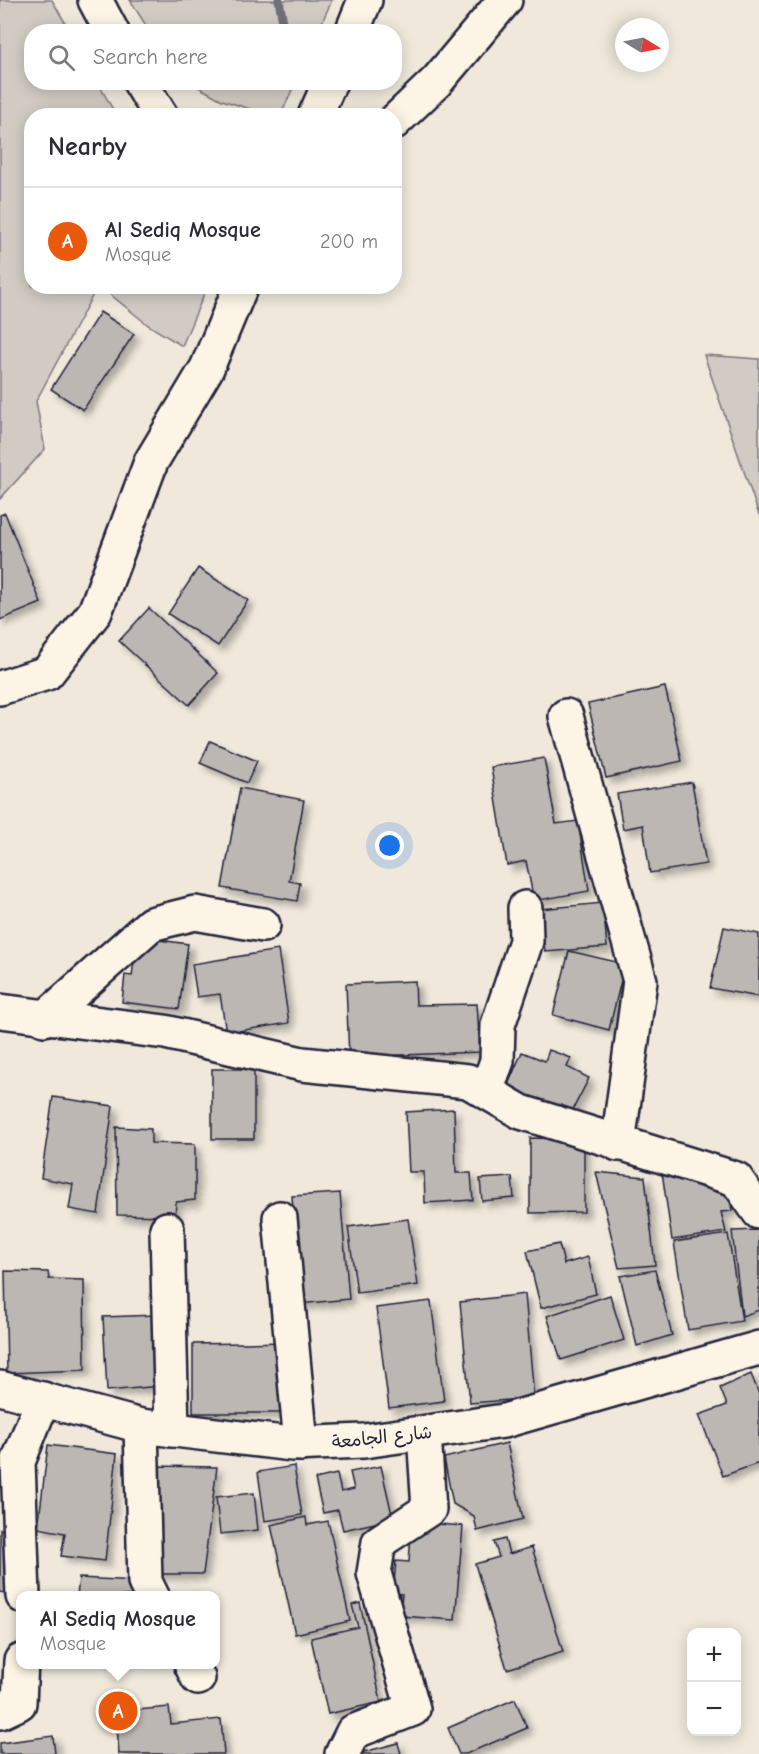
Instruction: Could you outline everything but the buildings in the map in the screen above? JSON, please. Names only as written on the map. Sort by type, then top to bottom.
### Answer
[{"type":"street","points":[[95,0],[108,24]]},
{"type":"street","points":[[355,24],[365,0]]},
{"type":"street","points":[[402,114],[437,81],[506,0]]},
{"type":"street","points":[[145,90],[156,108]]},
{"type":"street","points":[[319,108],[326,90]]},
{"type":"street","points":[[0,688],[47,674],[95,612],[151,462],[207,368],[237,294]]},
{"type":"street","points":[[566,717],[640,981],[618,1144]]},
{"type":"street","points":[[486,1091],[497,1061],[498,1025],[526,941],[525,908]]},
{"type":"street","points":[[44,1019],[152,924],[195,913],[263,925]]},
{"type":"street","points":[[0,1011],[44,1019],[165,1032],[302,1064],[468,1082],[521,1112],[736,1179],[759,1212]]},
{"type":"street","points":[[280,1218],[302,1444]]},
{"type":"street","points":[[150,1591],[145,1582],[157,1428],[167,1229]]},
{"type":"street","name":"شارع الجامعة","points":[[0,1388],[157,1428],[302,1444],[364,1441],[504,1421],[759,1348]]},
{"type":"street","points":[[23,1591],[18,1462],[43,1399]]},
{"type":"street","points":[[342,1754],[353,1731],[413,1709],[374,1573],[379,1542],[429,1509],[424,1432]]},
{"type":"street","points":[[0,1712],[19,1703],[21,1669]]},
{"type":"shaded area","points":[[0,0],[52,0],[66,24],[24,24],[24,90],[102,90],[112,108],[24,108],[24,294],[93,294],[36,401],[45,449],[0,499]]},
{"type":"shaded area","points":[[130,0],[332,0],[321,24],[145,24]]},
{"type":"shaded area","points":[[204,90],[292,90],[284,108],[247,108],[222,100]]},
{"type":"shaded area","points":[[110,294],[204,294],[182,346],[148,325]]},
{"type":"shaded area","points":[[704,355],[759,359],[759,515]]},
{"type":"waterway","points":[[279,0],[282,17],[281,24]]},
{"type":"place","name":"Al Sediq Mosque","points":[[118,1711]]}]
